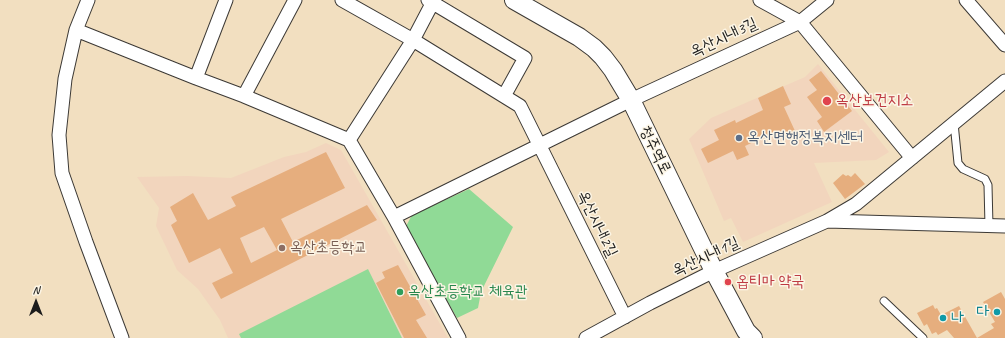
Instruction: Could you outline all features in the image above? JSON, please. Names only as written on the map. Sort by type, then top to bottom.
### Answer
[{"type":"main road","name":"청주역로","points":[[523,3],[579,37],[594,48],[613,70],[631,100],[714,271],[746,331],[753,338]]},
{"type":"street","points":[[88,0],[76,30],[65,79],[59,135],[62,173],[122,338]]},
{"type":"street","points":[[196,78],[226,0]]},
{"type":"street","points":[[244,96],[295,0]]},
{"type":"street","name":"옥산시내2길","points":[[342,0],[413,40],[520,106],[624,317]]},
{"type":"street","points":[[760,0],[800,22],[912,158]]},
{"type":"street","name":"옥산시내3길","points":[[631,100],[800,22],[827,0]]},
{"type":"street","points":[[966,0],[1005,45]]},
{"type":"street","points":[[349,140],[413,40],[432,1],[525,58],[504,96]]},
{"type":"street","points":[[76,30],[244,96],[349,140],[394,218],[459,338]]},
{"type":"street","name":"옥산시내1길","points":[[586,338],[603,332],[624,317],[714,271],[828,221],[856,204],[1005,81]]},
{"type":"street","points":[[394,218],[631,100]]},
{"type":"street","name":"옥산시내1길","points":[[828,221],[1005,226]]},
{"type":"lane","points":[[954,123],[958,163],[963,169],[985,179],[988,184],[989,226]]},
{"type":"lane","points":[[884,302],[923,338]]},
{"type":"shaded area","points":[[818,64],[889,152],[876,160],[814,163],[832,202],[743,242],[731,218],[724,221],[689,139],[711,118],[805,77]]},
{"type":"shaded area","name":"옥산초등학교","points":[[326,143],[341,150],[448,338],[228,338],[220,320],[198,289],[177,270],[156,226],[159,208],[137,177],[187,176],[231,178],[284,157],[306,152]]},
{"type":"green space","points":[[469,189],[513,227],[481,292],[478,308],[457,318],[405,228],[412,215]]},
{"type":"green space","points":[[368,269],[402,338],[241,338],[239,334]]},
{"type":"building","name":"옥산보건지소","points":[[821,71],[852,111],[824,132],[817,121],[822,117],[807,97],[817,90],[809,80]]},
{"type":"building","points":[[783,86],[791,104],[784,107],[795,131],[780,138],[776,131],[745,146],[749,155],[737,160],[733,151],[708,163],[701,149],[719,140],[714,130],[735,120],[736,123],[763,110],[758,98]]},
{"type":"building","points":[[326,152],[345,188],[281,219],[293,242],[367,205],[377,220],[221,299],[212,283],[233,273],[220,248],[189,263],[171,225],[177,221],[170,207],[193,193],[208,220],[236,206],[231,197]],"holes":[[[264,227],[277,250],[251,263],[240,238]]]},
{"type":"building","points":[[855,173],[865,184],[845,199],[833,183],[843,174],[851,177]]},
{"type":"building","points":[[398,265],[426,315],[416,320],[427,338],[404,338],[376,283],[385,278],[382,272]]},
{"type":"building","name":"다","points":[[1001,292],[1005,299],[1005,338],[977,338],[994,328],[991,324],[995,322],[983,302]]},
{"type":"building","name":"나","points":[[933,305],[935,309],[937,308],[941,315],[959,306],[977,338],[954,338],[947,330],[938,335],[936,332],[932,334],[927,324],[924,326],[917,313]]},
{"type":"place","name":"옥산보건지소","points":[[827,101]]},
{"type":"place","name":"옥산면행정복지센터","points":[[739,138]]},
{"type":"place","name":"옥산초등학교","points":[[282,248]]},
{"type":"place","name":"옵티마 약국","points":[[728,282]]},
{"type":"place","name":"옥산초등학교 체육관","points":[[400,292]]},
{"type":"place","name":"다","points":[[997,312]]},
{"type":"place","name":"나","points":[[943,318]]}]
